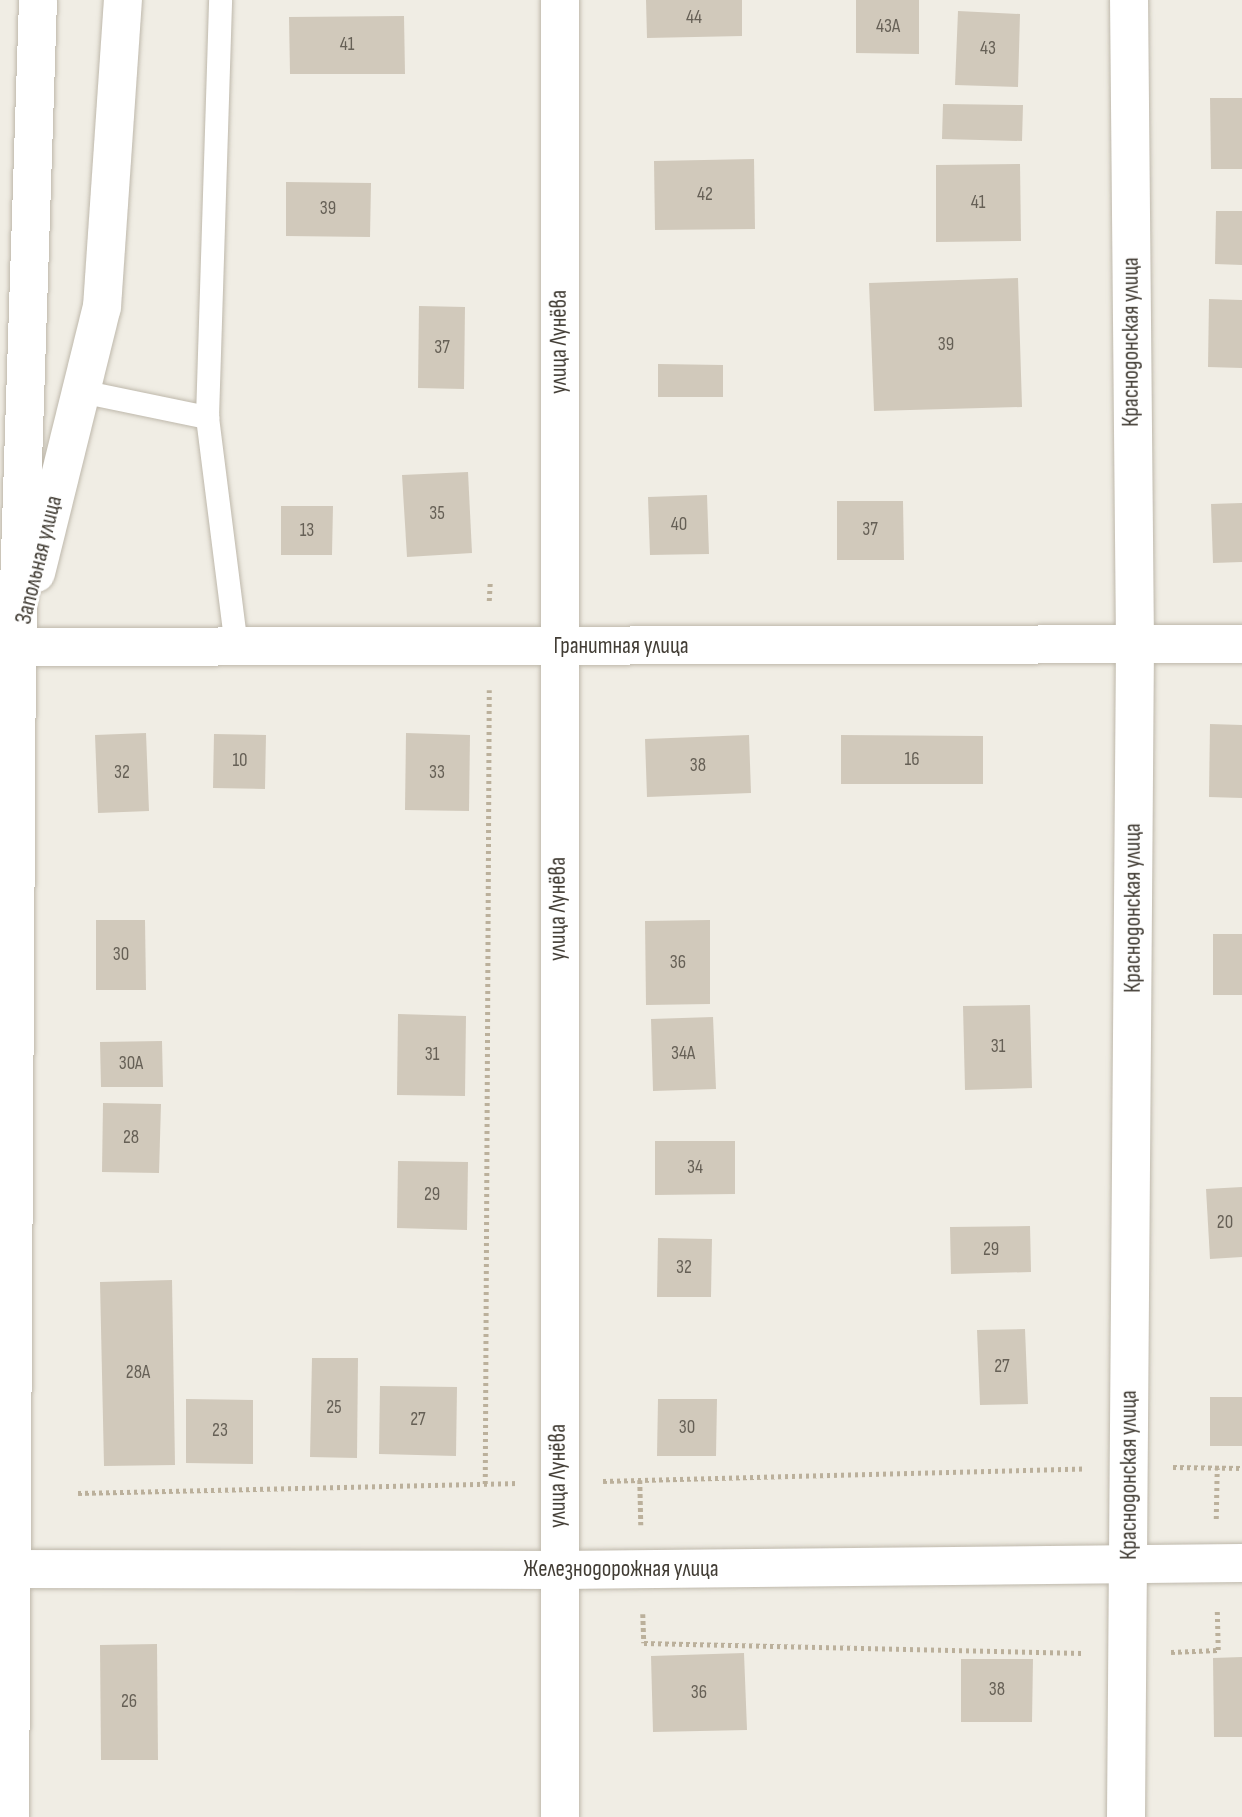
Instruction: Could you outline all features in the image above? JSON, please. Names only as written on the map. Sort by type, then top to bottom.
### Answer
[{"type":"street","name":"Запольная улица","points":[[9,646],[38,0]]},
{"type":"street","name":"Запольная улица","points":[[9,646],[102,307],[123,0]]},
{"type":"street","name":"улица Лунёва","points":[[560,0],[560,1817]]},
{"type":"street","name":"Краснодонская улица","points":[[1126,1817],[1135,645],[1129,0]]},
{"type":"street","name":"Гранитная улица","points":[[9,646],[1242,644]]},
{"type":"street","points":[[9,646],[6,1570],[10,1817]]},
{"type":"street","name":"Железнодорожная улица","points":[[6,1570],[642,1570],[1229,1563]]},
{"type":"lane","points":[[220,0],[207,416],[236,646]]},
{"type":"lane","points":[[81,391],[207,416]]},
{"type":"path","points":[[485,1484],[490,581]]},
{"type":"path","points":[[79,1493],[1129,1467],[1242,1468]]},
{"type":"path","points":[[640,1480],[644,1643],[1128,1654],[1218,1650],[1229,1563],[1217,1468]]},
{"type":"building","points":[[646,0],[742,0],[742,36],[647,38]]},
{"type":"building","points":[[856,0],[919,0],[919,54],[856,53]]},
{"type":"building","points":[[958,11],[1020,14],[1018,87],[955,85]]},
{"type":"building","points":[[404,16],[405,74],[290,74],[289,17]]},
{"type":"building","points":[[1210,98],[1242,98],[1242,169],[1211,169]]},
{"type":"building","points":[[943,104],[1023,105],[1022,141],[942,139]]},
{"type":"building","points":[[754,159],[755,229],[655,230],[654,161]]},
{"type":"building","points":[[1020,164],[1021,241],[936,242],[936,165]]},
{"type":"building","points":[[286,182],[371,183],[370,237],[286,236]]},
{"type":"building","points":[[1216,211],[1242,211],[1242,265],[1215,264]]},
{"type":"building","points":[[1018,278],[1022,407],[874,411],[869,283]]},
{"type":"building","points":[[1209,299],[1242,300],[1242,368],[1208,367]]},
{"type":"building","points":[[419,306],[465,307],[464,389],[418,388]]},
{"type":"building","points":[[658,364],[723,365],[723,397],[658,397]]},
{"type":"building","points":[[468,472],[472,553],[407,557],[402,475]]},
{"type":"building","points":[[707,495],[709,554],[650,555],[648,497]]},
{"type":"building","points":[[837,501],[903,501],[904,560],[837,560]]},
{"type":"building","points":[[1242,503],[1242,562],[1213,563],[1211,504]]},
{"type":"building","points":[[281,506],[333,506],[332,555],[281,555]]},
{"type":"building","points":[[1210,724],[1242,725],[1242,798],[1209,797]]},
{"type":"building","points":[[146,733],[149,811],[98,813],[95,735]]},
{"type":"building","points":[[406,733],[470,735],[469,811],[405,810]]},
{"type":"building","points":[[214,734],[266,735],[265,789],[213,788]]},
{"type":"building","points":[[749,735],[751,793],[647,797],[645,739]]},
{"type":"building","points":[[841,735],[983,736],[983,784],[841,784]]},
{"type":"building","points":[[96,920],[145,920],[146,990],[96,990]]},
{"type":"building","points":[[710,920],[710,1004],[646,1005],[645,921]]},
{"type":"building","points":[[1213,934],[1242,934],[1242,995],[1213,995]]},
{"type":"building","points":[[1030,1005],[1032,1088],[965,1090],[963,1006]]},
{"type":"building","points":[[398,1014],[466,1016],[465,1096],[397,1095]]},
{"type":"building","points":[[713,1017],[716,1089],[653,1091],[651,1019]]},
{"type":"building","points":[[162,1041],[163,1087],[101,1087],[100,1042]]},
{"type":"building","points":[[103,1103],[161,1104],[159,1173],[102,1172]]},
{"type":"building","points":[[655,1141],[735,1141],[735,1194],[655,1195]]},
{"type":"building","points":[[398,1161],[468,1162],[467,1230],[397,1228]]},
{"type":"building","points":[[1242,1187],[1242,1257],[1210,1259],[1206,1189]]},
{"type":"building","points":[[1030,1226],[1031,1272],[951,1274],[950,1227]]},
{"type":"building","points":[[658,1238],[712,1239],[711,1297],[657,1297]]},
{"type":"building","points":[[172,1280],[175,1465],[104,1466],[100,1282]]},
{"type":"building","points":[[1025,1329],[1028,1404],[980,1405],[977,1330]]},
{"type":"building","points":[[312,1358],[358,1358],[357,1458],[310,1457]]},
{"type":"building","points":[[380,1386],[457,1387],[456,1456],[379,1454]]},
{"type":"building","points":[[1210,1397],[1242,1397],[1242,1446],[1210,1446]]},
{"type":"building","points":[[186,1399],[253,1400],[253,1464],[186,1463]]},
{"type":"building","points":[[658,1399],[717,1399],[716,1456],[657,1456]]},
{"type":"building","points":[[157,1644],[158,1760],[101,1760],[100,1645]]},
{"type":"building","points":[[744,1653],[747,1730],[653,1732],[651,1656]]},
{"type":"building","points":[[1242,1657],[1242,1737],[1214,1737],[1213,1658]]},
{"type":"building","points":[[961,1659],[1033,1659],[1032,1722],[961,1722]]}]
